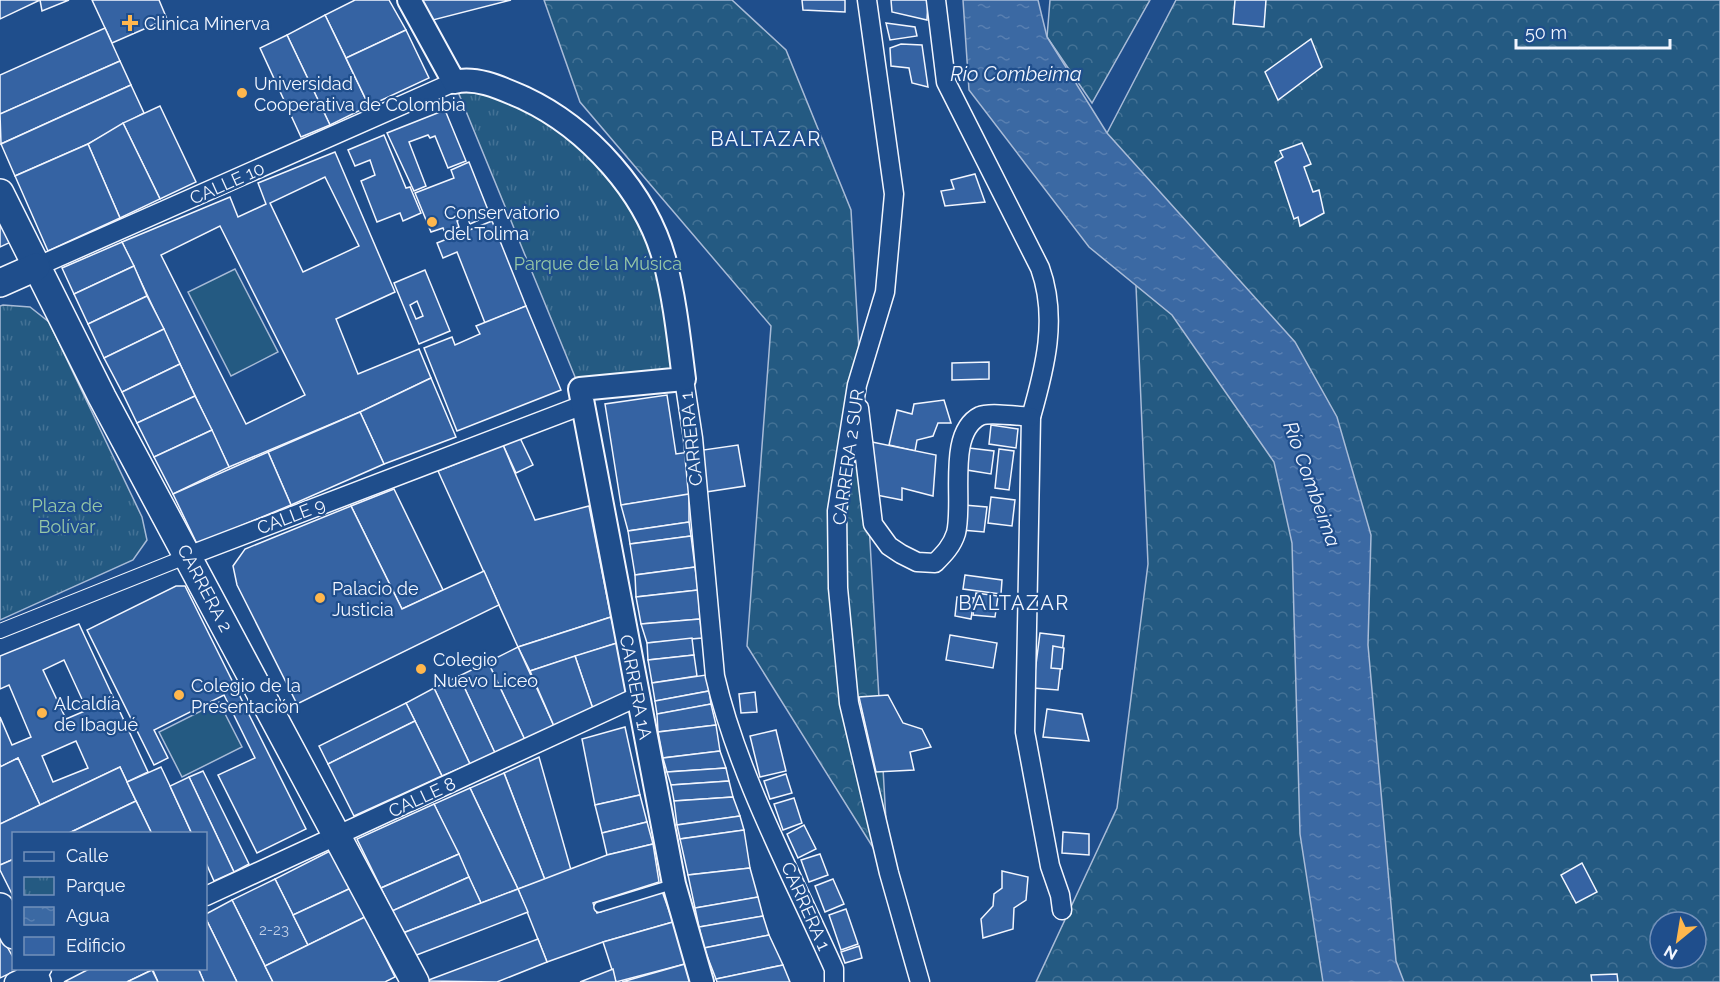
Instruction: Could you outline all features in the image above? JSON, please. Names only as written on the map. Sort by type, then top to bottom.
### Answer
[{"type":"main road","name":"CARRERA 2","points":[[0,193],[36,267],[188,556],[415,982]]},
{"type":"main road","name":"CALLE 10","points":[[0,283],[36,267]]},
{"type":"main road","points":[[0,908],[12,931]]},
{"type":"street","points":[[409,0],[454,82]]},
{"type":"street","name":"CARRERA 2 SUR","points":[[867,0],[894,194],[885,292],[857,386],[837,511],[838,588],[849,703],[889,873],[920,982]]},
{"type":"street","points":[[936,0],[946,82],[1040,268],[1048,289],[1046,367],[1030,417],[1025,732],[1050,866],[1060,895],[1062,910]]},
{"type":"street","name":"CARRERA 1","points":[[454,82],[468,80],[484,84],[536,104],[565,122],[610,165],[646,217],[665,261],[693,438],[715,676],[720,700],[742,762],[834,969],[834,982]]},
{"type":"street","name":"CALLE 10","points":[[36,267],[454,82]]},
{"type":"street","name":"CALLE 9","points":[[0,631],[582,397],[684,379]]},
{"type":"street","points":[[857,386],[873,524],[889,546],[917,562],[935,563],[948,550],[956,532],[960,444],[968,425],[982,415],[1030,417]]},
{"type":"street","name":"CARRERA 1A","points":[[582,397],[674,884],[702,982]]},
{"type":"street","name":"CALLE 8","points":[[207,896],[637,697]]},
{"type":"lane","points":[[599,906],[674,884]]},
{"type":"green space","points":[[544,0],[732,0],[786,50],[851,210],[889,873],[747,646],[771,326],[580,102]]},
{"type":"green space","points":[[1050,0],[1150,0],[1092,103],[1047,37]]},
{"type":"green space","points":[[1176,0],[1720,0],[1720,982],[1036,982],[1117,808],[1148,564],[1136,286],[1107,133]]},
{"type":"green space","name":"Parque de la Música","points":[[454,82],[565,122],[646,217],[684,379],[580,389]]},
{"type":"green space","points":[[235,269],[278,352],[231,376],[188,292]]},
{"type":"green space","name":"Plaza de Bolívar","points":[[0,306],[30,307],[49,322],[142,517],[147,540],[133,560],[0,620]]},
{"type":"green space","points":[[219,702],[242,747],[182,777],[159,732]]},
{"type":"water","name":"Rio Combeima","points":[[963,0],[1038,0],[1047,37],[1107,133],[1295,342],[1337,417],[1371,535],[1368,645],[1396,961],[1404,982],[1323,982],[1300,834],[1292,543],[1274,462],[1172,315],[1089,247],[969,90]]},
{"type":"building","points":[[0,0],[40,0],[0,19]]},
{"type":"building","points":[[40,0],[69,0],[42,11]]},
{"type":"building","name":"Clinica Minerva","points":[[92,0],[159,0],[167,19],[112,43]]},
{"type":"building","points":[[355,0],[389,0],[406,30],[346,58],[325,15]]},
{"type":"building","points":[[422,0],[511,0],[433,20]]},
{"type":"building","points":[[802,0],[845,0],[845,12],[803,10]]},
{"type":"building","points":[[891,0],[928,0],[927,20],[892,12]]},
{"type":"building","points":[[1235,0],[1266,0],[1264,27],[1233,24]]},
{"type":"building","points":[[325,15],[369,106],[330,125],[287,35]]},
{"type":"building","points":[[886,23],[915,27],[917,36],[890,40]]},
{"type":"building","points":[[105,28],[120,61],[0,114],[0,75]]},
{"type":"building","points":[[406,30],[429,78],[369,106],[346,58]]},
{"type":"building","points":[[287,35],[330,125],[301,137],[260,48]]},
{"type":"building","points":[[1311,39],[1322,67],[1278,100],[1265,72]]},
{"type":"building","points":[[901,44],[922,45],[928,87],[912,83],[909,68],[891,66],[890,48]]},
{"type":"building","points":[[120,61],[131,85],[1,144],[0,114]]},
{"type":"building","points":[[131,85],[144,113],[88,144],[15,176],[1,144]]},
{"type":"building","points":[[160,106],[196,182],[160,199],[123,123]]},
{"type":"building","points":[[445,110],[466,161],[448,168],[435,136],[430,138],[428,135],[409,142],[426,186],[414,191],[387,133]]},
{"type":"building","points":[[123,123],[160,199],[120,218],[88,144]]},
{"type":"building","points":[[384,135],[406,188],[410,187],[421,213],[403,221],[400,213],[377,222],[361,181],[375,175],[370,160],[355,166],[348,150]]},
{"type":"building","points":[[1302,143],[1311,164],[1304,167],[1313,192],[1319,190],[1324,213],[1300,226],[1298,217],[1294,219],[1275,162],[1283,157],[1280,151]]},
{"type":"building","points":[[88,144],[120,218],[48,251],[15,176]]},
{"type":"building","points":[[335,152],[395,292],[336,319],[358,374],[419,349],[431,378],[360,412],[229,467],[122,242],[230,197],[238,217],[266,204],[258,183]],"holes":[[[325,177],[359,246],[303,272],[270,203]],[[220,226],[305,395],[246,424],[161,255]]]},
{"type":"building","points":[[469,162],[490,215],[470,224],[467,217],[457,221],[459,227],[445,233],[443,228],[431,232],[415,193],[454,178],[451,170]]},
{"type":"building","points":[[975,174],[985,202],[945,206],[941,191],[954,189],[951,180]]},
{"type":"building","points":[[0,219],[11,242],[0,247]]},
{"type":"building","points":[[492,221],[526,306],[485,323],[457,252],[443,258],[437,243]]},
{"type":"building","points":[[122,242],[134,266],[74,294],[62,268]]},
{"type":"building","points":[[134,266],[147,296],[88,324],[74,294]]},
{"type":"building","points":[[425,270],[450,331],[419,344],[394,283]],"holes":[[[417,301],[423,316],[416,319],[410,305]]]},
{"type":"building","points":[[147,296],[164,329],[104,358],[88,324]]},
{"type":"building","points":[[526,306],[561,390],[457,431],[424,348],[452,337],[455,345],[480,334],[476,326]]},
{"type":"building","points":[[164,329],[180,364],[122,392],[104,358]]},
{"type":"building","points":[[989,362],[989,379],[952,380],[952,363]]},
{"type":"building","points":[[180,364],[195,396],[137,423],[122,392]]},
{"type":"building","points":[[431,378],[456,437],[384,464],[360,412]]},
{"type":"building","points":[[667,395],[676,454],[738,445],[745,486],[621,505],[605,404]]},
{"type":"building","points":[[195,396],[212,430],[154,457],[137,423]]},
{"type":"building","points":[[944,400],[951,423],[938,423],[933,436],[917,440],[915,451],[889,445],[897,410],[912,414],[914,404]]},
{"type":"building","points":[[360,412],[384,464],[291,505],[268,452]]},
{"type":"building","points":[[991,425],[1018,429],[1016,448],[989,444]]},
{"type":"building","points":[[212,430],[229,467],[173,494],[154,457]]},
{"type":"building","points":[[520,438],[533,465],[516,473],[503,445]]},
{"type":"building","points":[[872,442],[936,455],[933,496],[902,488],[902,500],[871,494]]},
{"type":"building","points":[[503,445],[535,520],[589,506],[611,617],[518,647],[438,471]]},
{"type":"building","points":[[969,448],[994,451],[991,474],[967,470]]},
{"type":"building","points":[[999,449],[1014,451],[1009,490],[995,488]]},
{"type":"building","points":[[268,452],[291,505],[197,544],[173,494]]},
{"type":"building","points":[[394,489],[443,590],[402,609],[351,506]]},
{"type":"building","points":[[689,494],[689,522],[628,531],[621,505]]},
{"type":"building","points":[[991,497],[1015,500],[1012,526],[988,523]]},
{"type":"building","points":[[964,505],[987,507],[984,532],[962,530]]},
{"type":"building","name":"Palacio de Justicia","points":[[351,506],[402,609],[484,571],[499,605],[297,704],[237,585],[233,566],[245,549]]},
{"type":"building","points":[[689,522],[691,536],[630,544],[628,531]]},
{"type":"building","points":[[691,536],[695,567],[635,575],[630,544]]},
{"type":"building","points":[[695,567],[698,590],[636,597],[635,575]]},
{"type":"building","points":[[965,575],[1002,580],[1001,594],[963,589]]},
{"type":"building","name":"Colegio de la Presentación","points":[[176,586],[185,586],[306,829],[257,853],[218,775],[255,758],[224,695],[154,730],[168,758],[154,765],[87,630]]},
{"type":"building","points":[[698,590],[700,619],[641,624],[636,597]]},
{"type":"building","points":[[976,593],[998,596],[995,617],[973,615]]},
{"type":"building","points":[[957,597],[974,598],[971,619],[955,616]]},
{"type":"building","points":[[611,617],[617,643],[530,671],[518,647]]},
{"type":"building","points":[[700,619],[702,638],[647,643],[641,624]]},
{"type":"building","name":"Alcaldía de Ibagué","points":[[79,624],[148,772],[127,782],[120,767],[40,805],[18,758],[0,767],[0,717],[12,745],[31,737],[9,685],[0,689],[0,656]],"holes":[[[64,660],[87,710],[66,719],[43,670]],[[76,741],[88,768],[53,782],[42,756]]]},
{"type":"building","points":[[1040,633],[1064,636],[1058,690],[1033,688]]},
{"type":"building","points":[[950,635],[997,643],[993,668],[946,660]]},
{"type":"building","points":[[692,638],[694,655],[648,660],[647,643]]},
{"type":"building","points":[[617,643],[627,694],[593,709],[575,656]]},
{"type":"building","points":[[1053,646],[1064,648],[1062,669],[1051,668]]},
{"type":"building","points":[[518,647],[554,726],[525,740],[488,662]]},
{"type":"building","points":[[694,655],[697,676],[652,683],[648,660]]},
{"type":"building","points":[[575,656],[593,709],[554,726],[530,671]]},
{"type":"building","points":[[488,662],[525,740],[495,753],[459,676]]},
{"type":"building","points":[[706,675],[709,691],[655,701],[652,683]]},
{"type":"building","points":[[459,676],[495,753],[470,764],[434,688]]},
{"type":"building","points":[[434,688],[470,764],[442,776],[406,703]]},
{"type":"building","points":[[709,691],[711,704],[657,714],[655,701]]},
{"type":"building","points":[[755,692],[757,712],[741,713],[739,694]]},
{"type":"building","points":[[888,695],[903,723],[922,729],[931,747],[910,752],[914,770],[876,772],[859,697]]},
{"type":"building","points":[[406,703],[415,721],[328,764],[319,746]]},
{"type":"building","points":[[711,704],[716,725],[658,732],[657,714]]},
{"type":"building","points":[[1047,709],[1082,714],[1089,741],[1043,737]]},
{"type":"building","points":[[415,721],[442,776],[354,816],[328,764]]},
{"type":"building","points":[[716,725],[720,751],[663,758],[658,732]]},
{"type":"building","points":[[625,727],[640,795],[595,805],[582,739]]},
{"type":"building","points":[[776,730],[786,771],[760,777],[750,736]]},
{"type":"building","points":[[720,751],[726,768],[667,772],[663,758]]},
{"type":"building","points":[[539,757],[571,870],[545,880],[504,773]]},
{"type":"building","points":[[18,758],[40,805],[0,824],[0,767]]},
{"type":"building","points":[[120,767],[136,801],[71,832],[12,832],[12,860],[0,865],[0,824]]},
{"type":"building","points":[[161,767],[191,832],[151,832],[127,782]]},
{"type":"building","points":[[726,768],[729,781],[671,785],[667,772]]},
{"type":"building","points":[[203,771],[249,864],[234,872],[189,777]]},
{"type":"building","points":[[504,773],[545,880],[518,889],[470,788]]},
{"type":"building","points":[[786,774],[792,793],[770,799],[764,781]]},
{"type":"building","points":[[189,777],[234,872],[214,881],[207,865],[207,832],[191,832],[170,786]]},
{"type":"building","points":[[729,781],[733,797],[674,801],[671,785]]},
{"type":"building","points":[[470,788],[518,889],[481,903],[434,804]]},
{"type":"building","points":[[640,795],[647,822],[602,833],[595,805]]},
{"type":"building","points":[[733,797],[740,816],[677,825],[674,801]]},
{"type":"building","points":[[794,798],[802,823],[783,830],[774,804]]},
{"type":"building","points":[[136,801],[151,832],[71,832]]},
{"type":"building","points":[[434,804],[459,854],[381,888],[357,839]]},
{"type":"building","points":[[740,816],[744,830],[680,839],[677,825]]},
{"type":"building","points":[[647,822],[653,844],[607,855],[602,833]]},
{"type":"building","points":[[804,825],[816,849],[798,858],[787,834]]},
{"type":"building","points":[[744,830],[750,868],[688,875],[680,839]]},
{"type":"building","points":[[1063,832],[1089,834],[1089,855],[1062,853]]},
{"type":"building","points":[[653,844],[659,882],[593,903],[597,913],[662,891],[673,922],[603,942],[547,962],[518,889],[607,855]]},
{"type":"building","points":[[332,850],[351,888],[293,915],[275,879]]},
{"type":"building","points":[[459,854],[469,877],[392,911],[381,888]]},
{"type":"building","points":[[820,854],[828,875],[809,882],[801,860]]},
{"type":"building","points":[[12,860],[12,894],[0,870],[0,865]]},
{"type":"building","points":[[1582,863],[1597,892],[1576,903],[1561,875]]},
{"type":"building","points":[[750,868],[758,897],[695,908],[688,875]]},
{"type":"building","points":[[1002,871],[1028,877],[1026,900],[1014,908],[1013,929],[983,938],[981,919],[993,906],[994,894],[1002,888]]},
{"type":"building","points":[[469,877],[481,903],[403,933],[392,911]]},
{"type":"building","points":[[275,879],[308,945],[265,966],[232,900]]},
{"type":"building","points":[[833,879],[844,904],[825,912],[815,886]]},
{"type":"building","points":[[351,888],[365,917],[308,945],[293,915]]},
{"type":"building","points":[[518,889],[528,912],[414,956],[403,933]]},
{"type":"building","points":[[758,897],[763,916],[699,927],[695,908]]},
{"type":"building","points":[[232,900],[273,982],[237,982],[207,921],[207,913]]},
{"type":"building","points":[[846,909],[858,944],[841,950],[829,915]]},
{"type":"building","points":[[763,916],[769,935],[704,948],[699,927]]},
{"type":"building","points":[[365,917],[395,977],[385,982],[273,982],[265,966]]},
{"type":"building","points":[[207,921],[237,982],[204,982],[199,970],[207,970]]},
{"type":"building","points":[[673,922],[685,964],[616,982],[603,942]]},
{"type":"building","points":[[0,934],[12,955],[12,970],[17,970],[0,978]]},
{"type":"building","points":[[769,935],[783,965],[716,979],[704,948]]},
{"type":"building","points":[[538,939],[547,962],[497,982],[426,981]]},
{"type":"building","points":[[859,946],[862,958],[845,963],[841,952]]},
{"type":"building","points":[[685,964],[691,982],[622,982]]},
{"type":"building","points":[[783,965],[790,982],[717,982],[716,979]]},
{"type":"building","points":[[613,969],[616,982],[580,982]]},
{"type":"building","points":[[87,970],[152,970],[127,982],[64,982]]},
{"type":"building","points":[[152,970],[158,982],[127,982]]},
{"type":"building","points":[[153,970],[199,970],[204,982],[158,982]]},
{"type":"building","points":[[1617,974],[1618,982],[1592,982],[1591,975]]},
{"type":"place","name":"Clinica Minerva","points":[[130,23]]},
{"type":"place","name":"Universidad Cooperativa de Colombia","points":[[242,93]]},
{"type":"place","name":"Conservatorio del Tolima","points":[[432,222]]},
{"type":"place","name":"Palacio de Justicia","points":[[320,598]]},
{"type":"place","name":"Colegio Nuevo Liceo","points":[[421,669]]},
{"type":"place","name":"Colegio de la Presentación","points":[[179,695]]},
{"type":"place","name":"Alcaldía de Ibagué","points":[[42,713]]},
{"type":"district","name":"BALTAZAR","points":[[766,139]]},
{"type":"district","name":"BALTAZAR","points":[[1014,603]]},
{"type":"water label","name":"Río Combeima","points":[[1312,484]]}]
